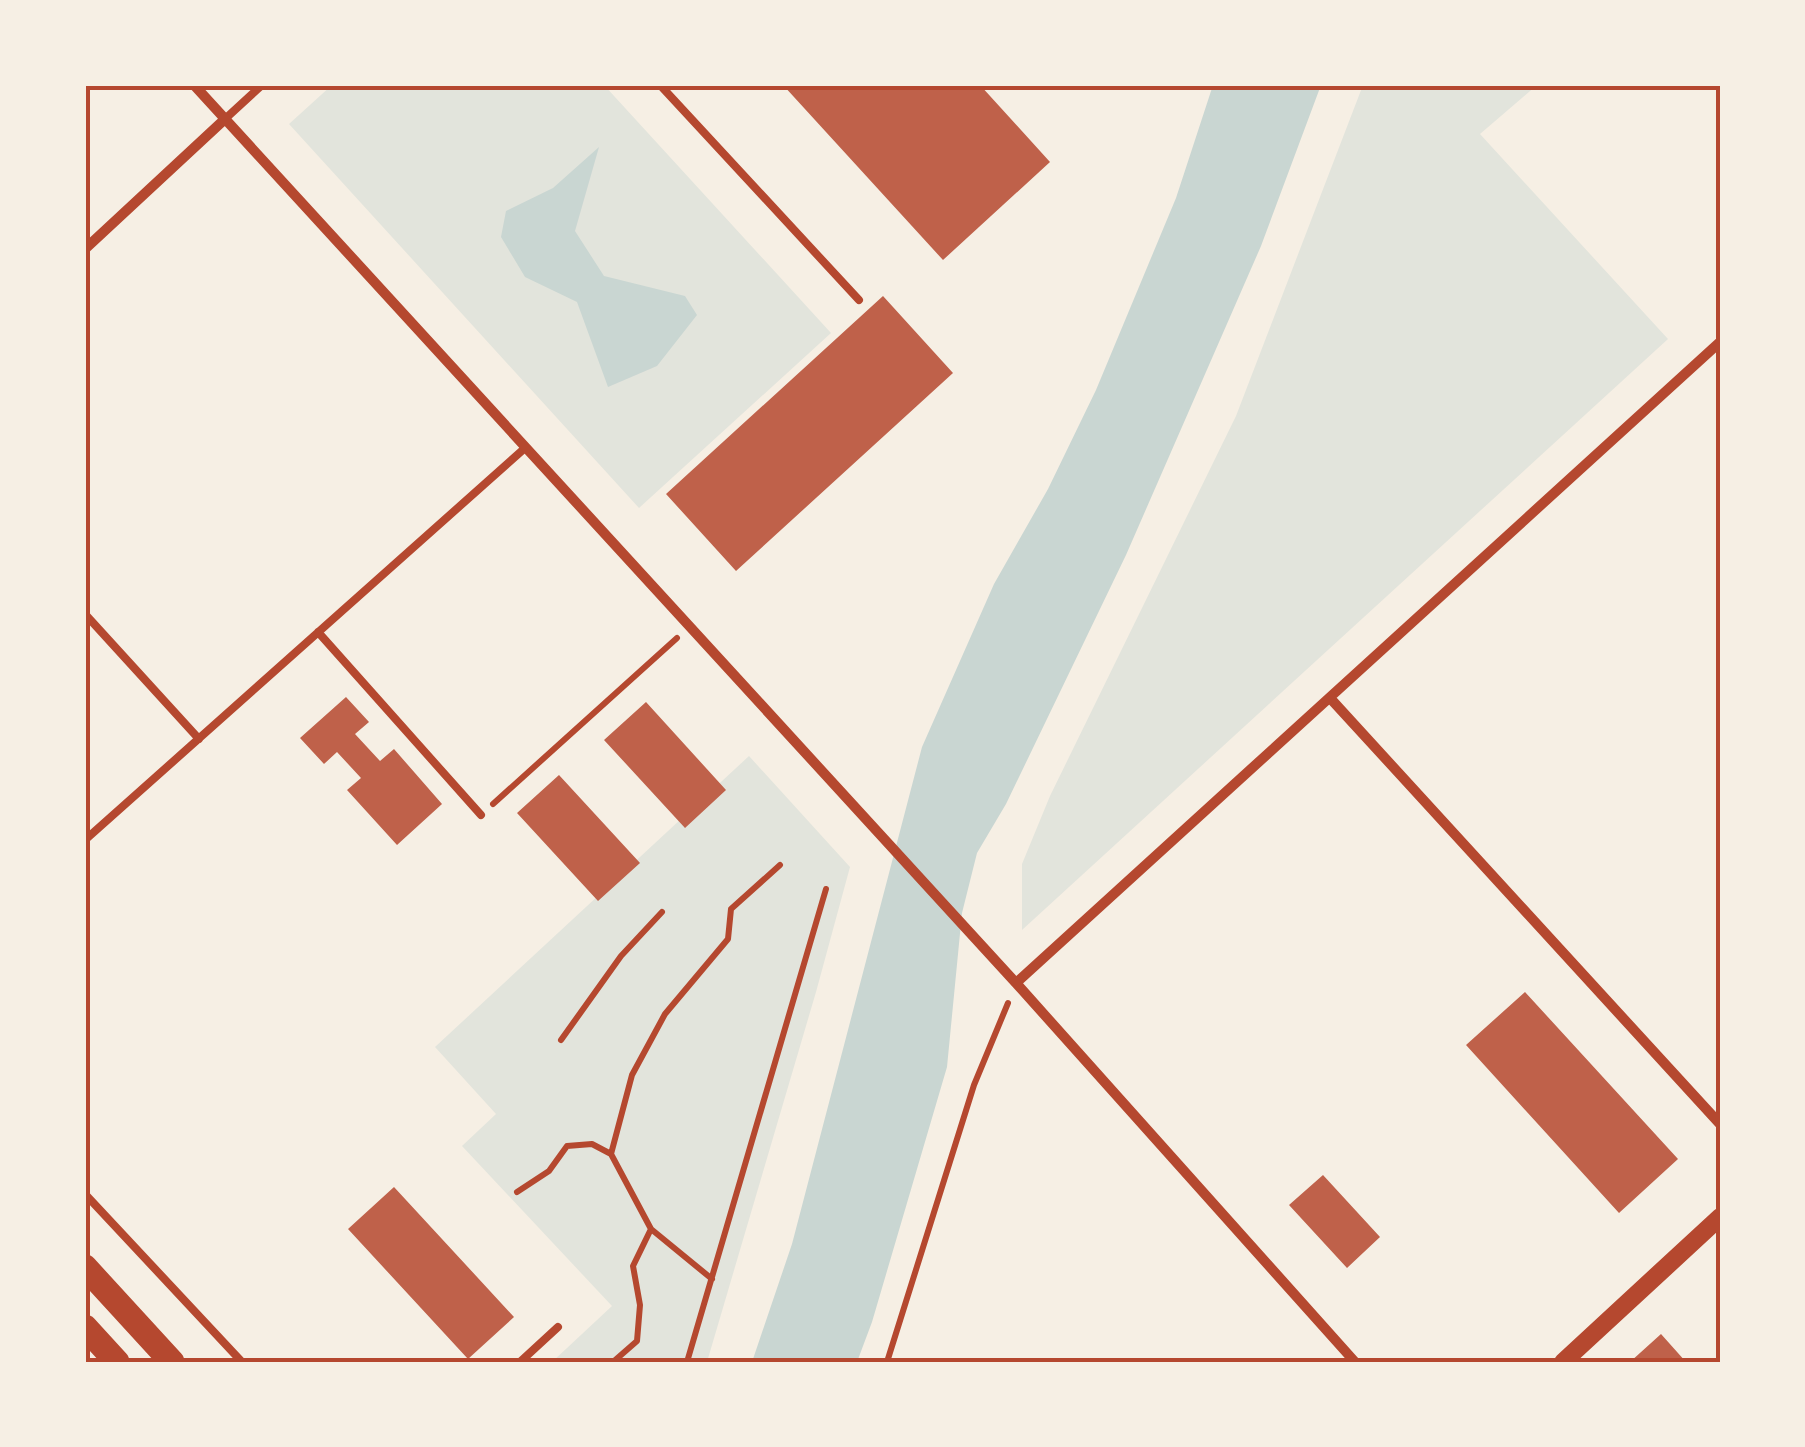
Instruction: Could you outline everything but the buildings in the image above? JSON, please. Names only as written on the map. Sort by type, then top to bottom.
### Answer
[{"type":"main road","points":[[85,1268],[172,1362]]},
{"type":"main road","points":[[85,1326],[118,1362]]},
{"type":"street","points":[[194,85],[1016,983],[1355,1362]]},
{"type":"street","points":[[85,249],[226,119]]},
{"type":"street","points":[[1016,983],[1720,342]]},
{"type":"street","points":[[1330,698],[1720,1124]]},
{"type":"street","points":[[1563,1362],[1720,1217]]},
{"type":"lane","points":[[226,119],[262,85]]},
{"type":"lane","points":[[660,85],[859,300]]},
{"type":"lane","points":[[85,840],[525,448]]},
{"type":"lane","points":[[85,614],[199,739]]},
{"type":"lane","points":[[318,632],[481,815]]},
{"type":"lane","points":[[85,1194],[242,1362]]},
{"type":"lane","points":[[520,1362],[558,1327]]},
{"type":"path","points":[[481,815],[689,627]]},
{"type":"path","points":[[611,1154],[632,1076],[665,1014],[728,938],[731,909],[780,865]]},
{"type":"path","points":[[687,1362],[826,890]]},
{"type":"path","points":[[561,1040],[621,956],[662,912]]},
{"type":"path","points":[[887,1362],[974,1086],[1016,983]]},
{"type":"path","points":[[517,1192],[549,1171],[566,1146],[592,1144],[611,1154],[652,1229],[712,1279]]},
{"type":"path","points":[[613,1362],[637,1341],[640,1304],[633,1266],[652,1229]]},
{"type":"shaded area","points":[[332,85],[604,85],[831,333],[639,508],[289,124]]},
{"type":"shaded area","points":[[1213,85],[1321,85],[1261,246],[1126,555],[1006,804],[977,853],[962,913],[947,1067],[857,1362],[752,1362],[792,1244],[922,747],[994,584],[1048,489],[1096,390],[1176,198]]},
{"type":"shaded area","points":[[1363,85],[1537,85],[1480,134],[1668,339],[1022,930],[1022,864],[1050,796],[1236,416]]},
{"type":"shaded area","points":[[599,147],[575,231],[604,276],[685,296],[697,315],[657,366],[608,387],[577,302],[525,277],[501,237],[506,211],[553,188]]},
{"type":"shaded area","points":[[749,756],[850,867],[707,1362],[552,1362],[612,1306],[462,1146],[496,1114],[435,1047]]}]
